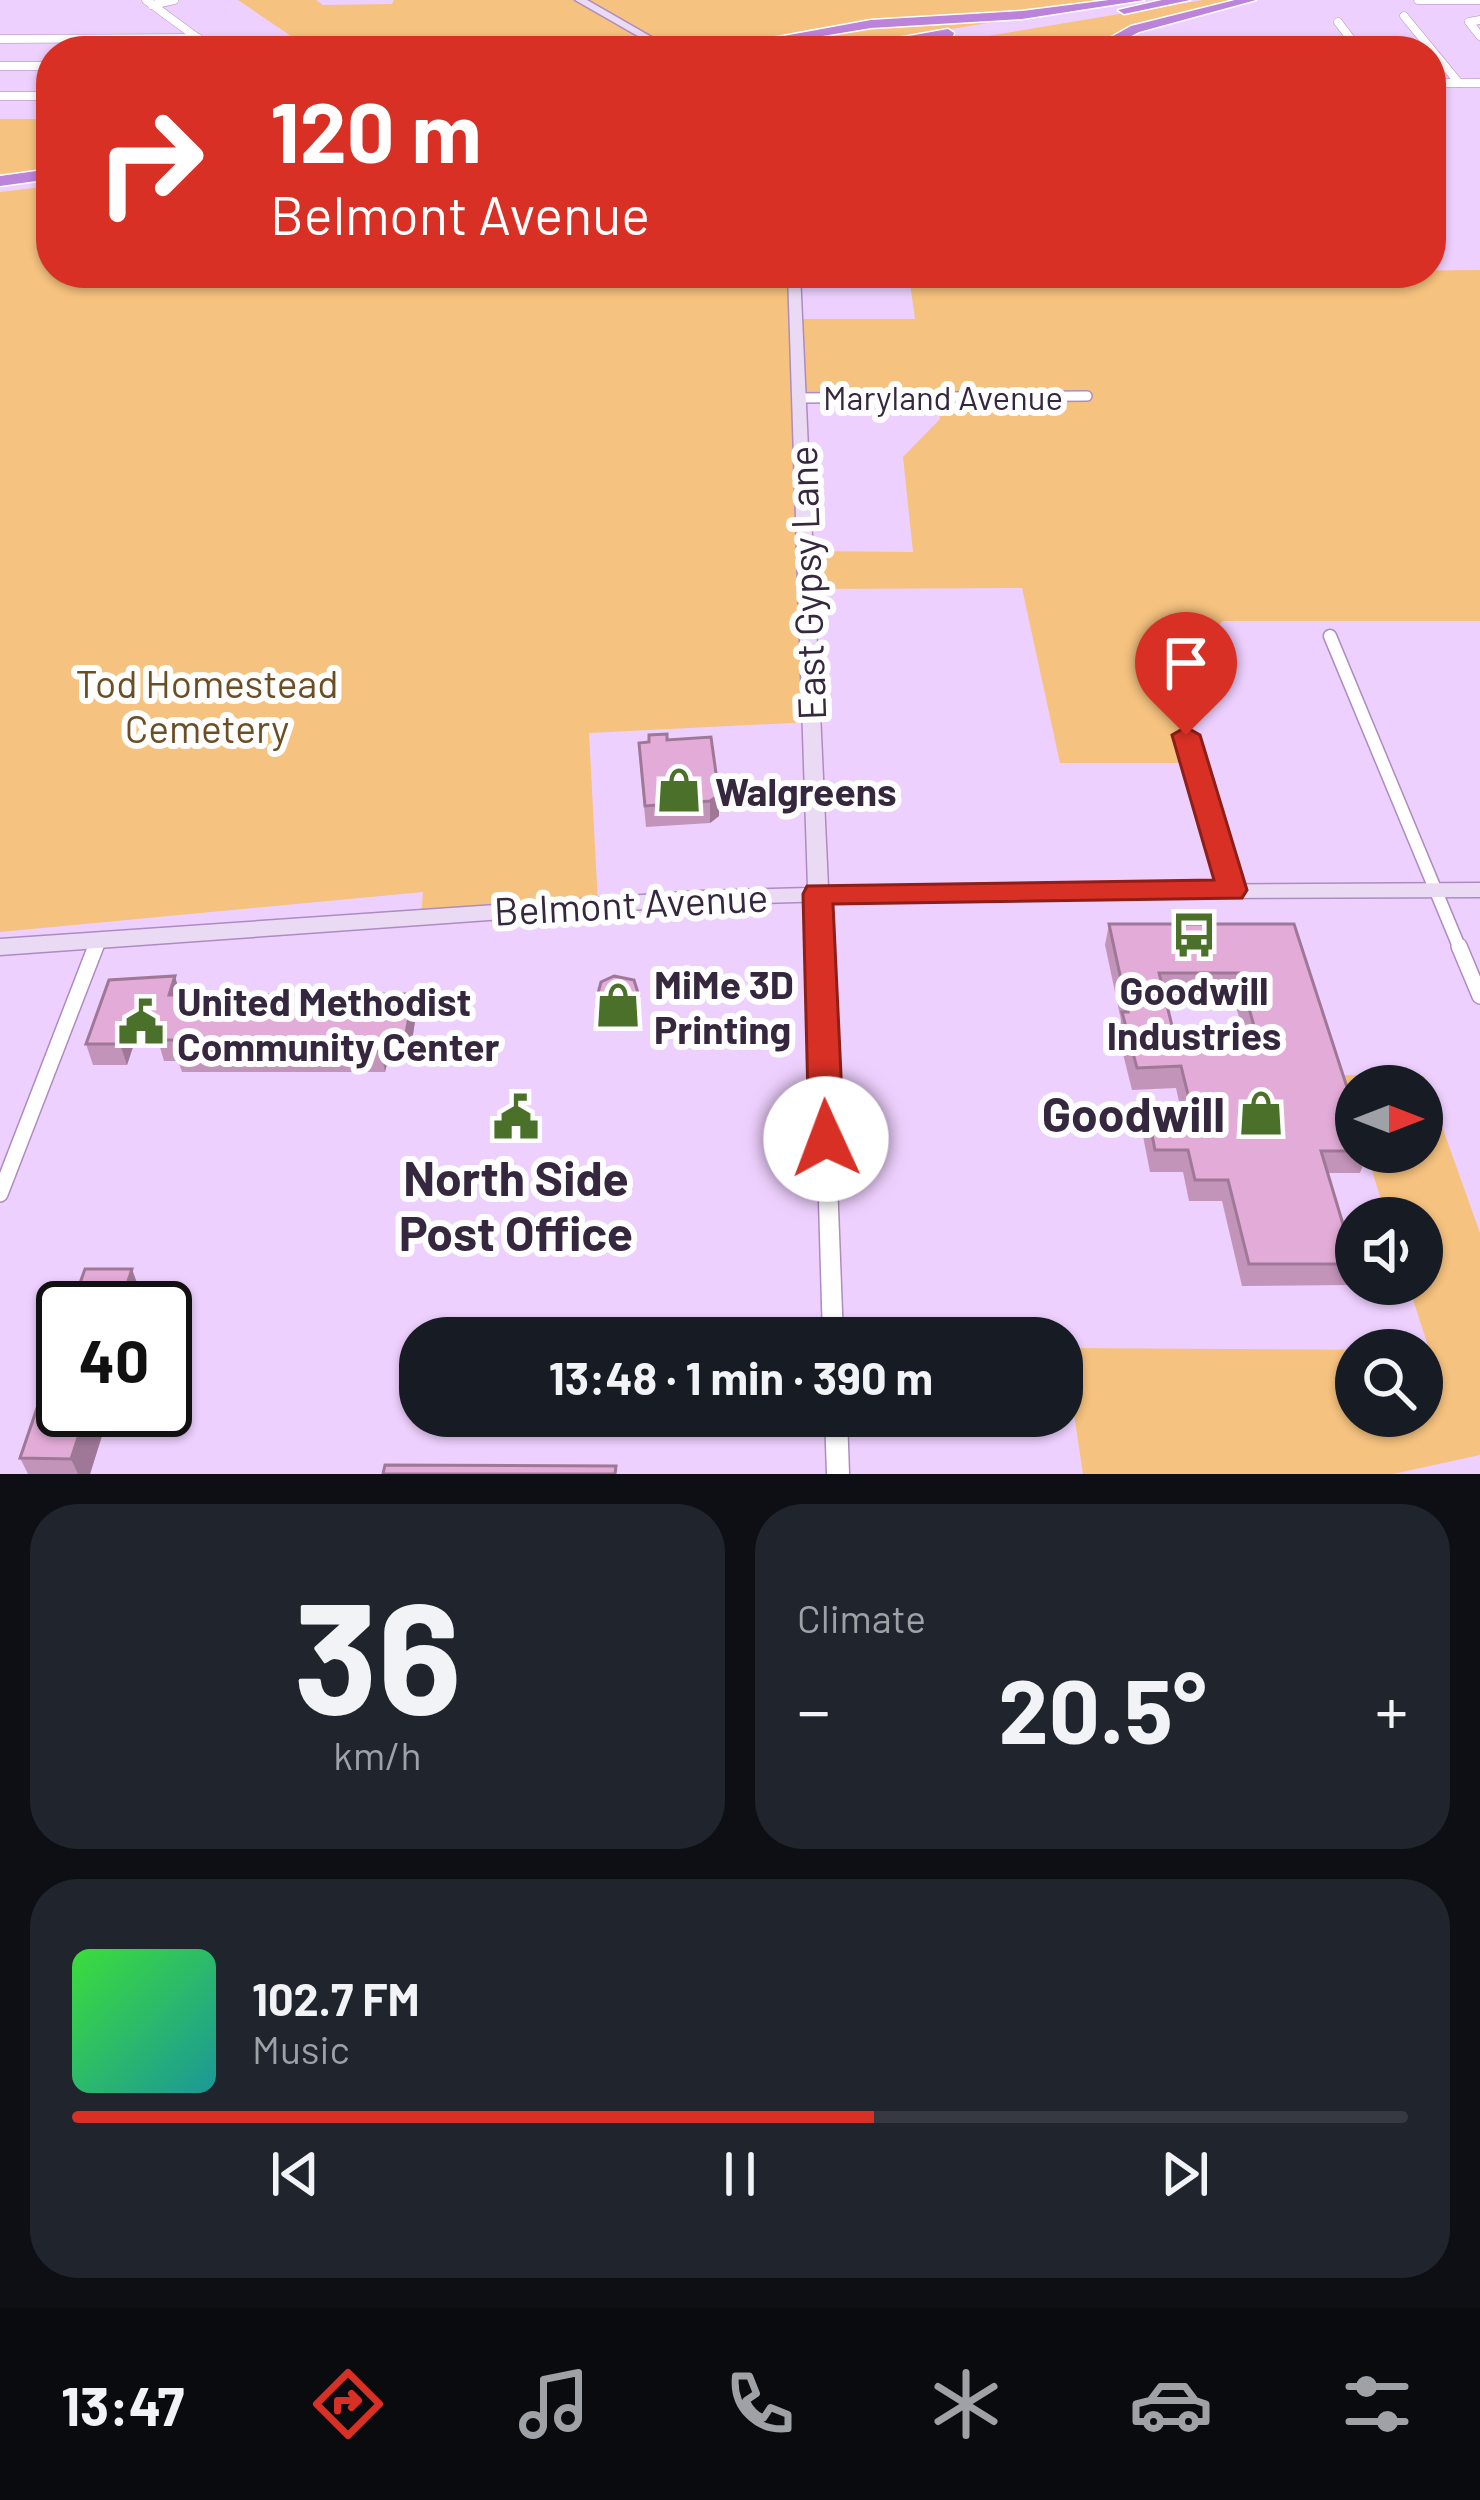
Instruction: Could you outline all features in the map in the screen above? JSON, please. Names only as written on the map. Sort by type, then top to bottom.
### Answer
[{"type":"highway","points":[[799,36],[871,24],[1022,15],[1138,0]]},
{"type":"highway","points":[[926,36],[1152,0]]},
{"type":"highway","points":[[960,36],[1184,0]]},
{"type":"highway","points":[[1122,36],[1250,0]]},
{"type":"highway","points":[[0,184],[36,180]]},
{"type":"main road","points":[[580,0],[644,36]]},
{"type":"main road","name":"East Gypsy Lane","points":[[795,288],[818,894]]},
{"type":"main road","name":"Belmont Avenue","points":[[0,946],[598,904],[818,894],[1480,890]]},
{"type":"street","points":[[149,2],[174,0]]},
{"type":"street","points":[[1419,0],[1480,0]]},
{"type":"street","points":[[149,2],[195,36]]},
{"type":"street","points":[[1404,16],[1420,36]]},
{"type":"street","points":[[1480,20],[1469,22],[1480,36]]},
{"type":"street","points":[[1338,22],[1349,36]]},
{"type":"street","points":[[180,36],[189,32]]},
{"type":"street","points":[[2,41],[36,41]]},
{"type":"street","points":[[0,66],[36,66]]},
{"type":"street","points":[[1446,67],[1459,83]]},
{"type":"street","points":[[1446,83],[1480,83]]},
{"type":"street","points":[[0,96],[36,96]]},
{"type":"street","name":"Maryland Avenue","points":[[799,398],[1087,396]]},
{"type":"street","points":[[1330,636],[1480,996]]},
{"type":"street","points":[[1186,735],[1232,890]]},
{"type":"street","points":[[818,894],[832,1317]]},
{"type":"street","points":[[0,1194],[99,939]]},
{"type":"street","points":[[837,1437],[838,1474]]},
{"type":"green space","points":[[238,0],[316,0],[323,5],[392,4],[394,0],[1121,0],[785,36],[291,36]]},
{"type":"green space","points":[[1203,0],[1243,0],[1119,36],[988,36]]},
{"type":"green space","points":[[1026,17],[906,36],[815,36],[878,26]]},
{"type":"green space","points":[[0,119],[36,119],[36,170],[0,175]]},
{"type":"green space","name":"Tod Homestead Cemetery","points":[[36,188],[36,288],[795,288],[796,319],[915,319],[911,288],[1446,288],[1446,270],[1480,270],[1480,621],[1223,621],[1185,657],[1186,735],[1194,763],[1060,763],[1022,588],[807,589],[811,722],[589,733],[598,904],[421,915],[423,892],[0,932],[0,192]],"holes":[[[936,396],[940,419],[903,457],[913,552],[805,551],[800,398]]]},
{"type":"green space","points":[[1443,1129],[1480,1233],[1480,1455],[1393,1474],[1083,1474],[1077,1437],[1083,1437],[1083,1348],[1335,1350],[1335,1437],[1443,1437],[1443,1329],[1423,1329],[1415,1305],[1443,1305],[1443,1197],[1380,1197],[1373,1173],[1443,1173]]},
{"type":"building","name":"Walgreens","points":[[667,734],[667,740],[711,737],[719,795],[710,801],[645,806],[639,743],[649,742],[649,735]]},
{"type":"building","name":"Goodwill","points":[[1109,924],[1294,924],[1340,1065],[1335,1065],[1335,1151],[1321,1151],[1335,1198],[1335,1264],[1249,1264],[1228,1180],[1195,1180],[1188,1150],[1155,1150],[1148,1114],[1193,1115],[1181,1066],[1137,1068],[1122,1012],[1128,1012]],"holes":[[[1159,973],[1239,973],[1260,1047],[1177,1046]]]},
{"type":"building","points":[[175,976],[169,995],[413,994],[405,1039],[384,1039],[381,1051],[175,1051],[179,1040],[157,1040],[162,1024],[127,1024],[120,1044],[86,1044],[109,980]]},
{"type":"building","name":"MiMe 3D Printing","points":[[614,976],[634,980],[639,996],[628,1007],[628,1015],[611,1016],[611,1008],[597,997],[601,982]]},
{"type":"building","points":[[85,1269],[132,1269],[128,1281],[81,1281]]},
{"type":"building","points":[[36,1411],[36,1437],[78,1437],[71,1459],[20,1458]]},
{"type":"building","points":[[385,1465],[616,1466],[615,1474],[383,1474]]},
{"type":"place","name":"Walgreens","points":[[679,790]]},
{"type":"place","name":"Goodwill Industries","points":[[1194,935]]},
{"type":"place","name":"MiMe 3D Printing","points":[[618,1005]]},
{"type":"place","name":"United Methodist Community Center","points":[[141,1022]]},
{"type":"place","name":"Goodwill","points":[[1261,1113]]},
{"type":"place","name":"North Side Post Office","points":[[516,1117]]},
{"type":"route","points":[[826,1139],[818,894],[1232,890],[1186,735]]}]
